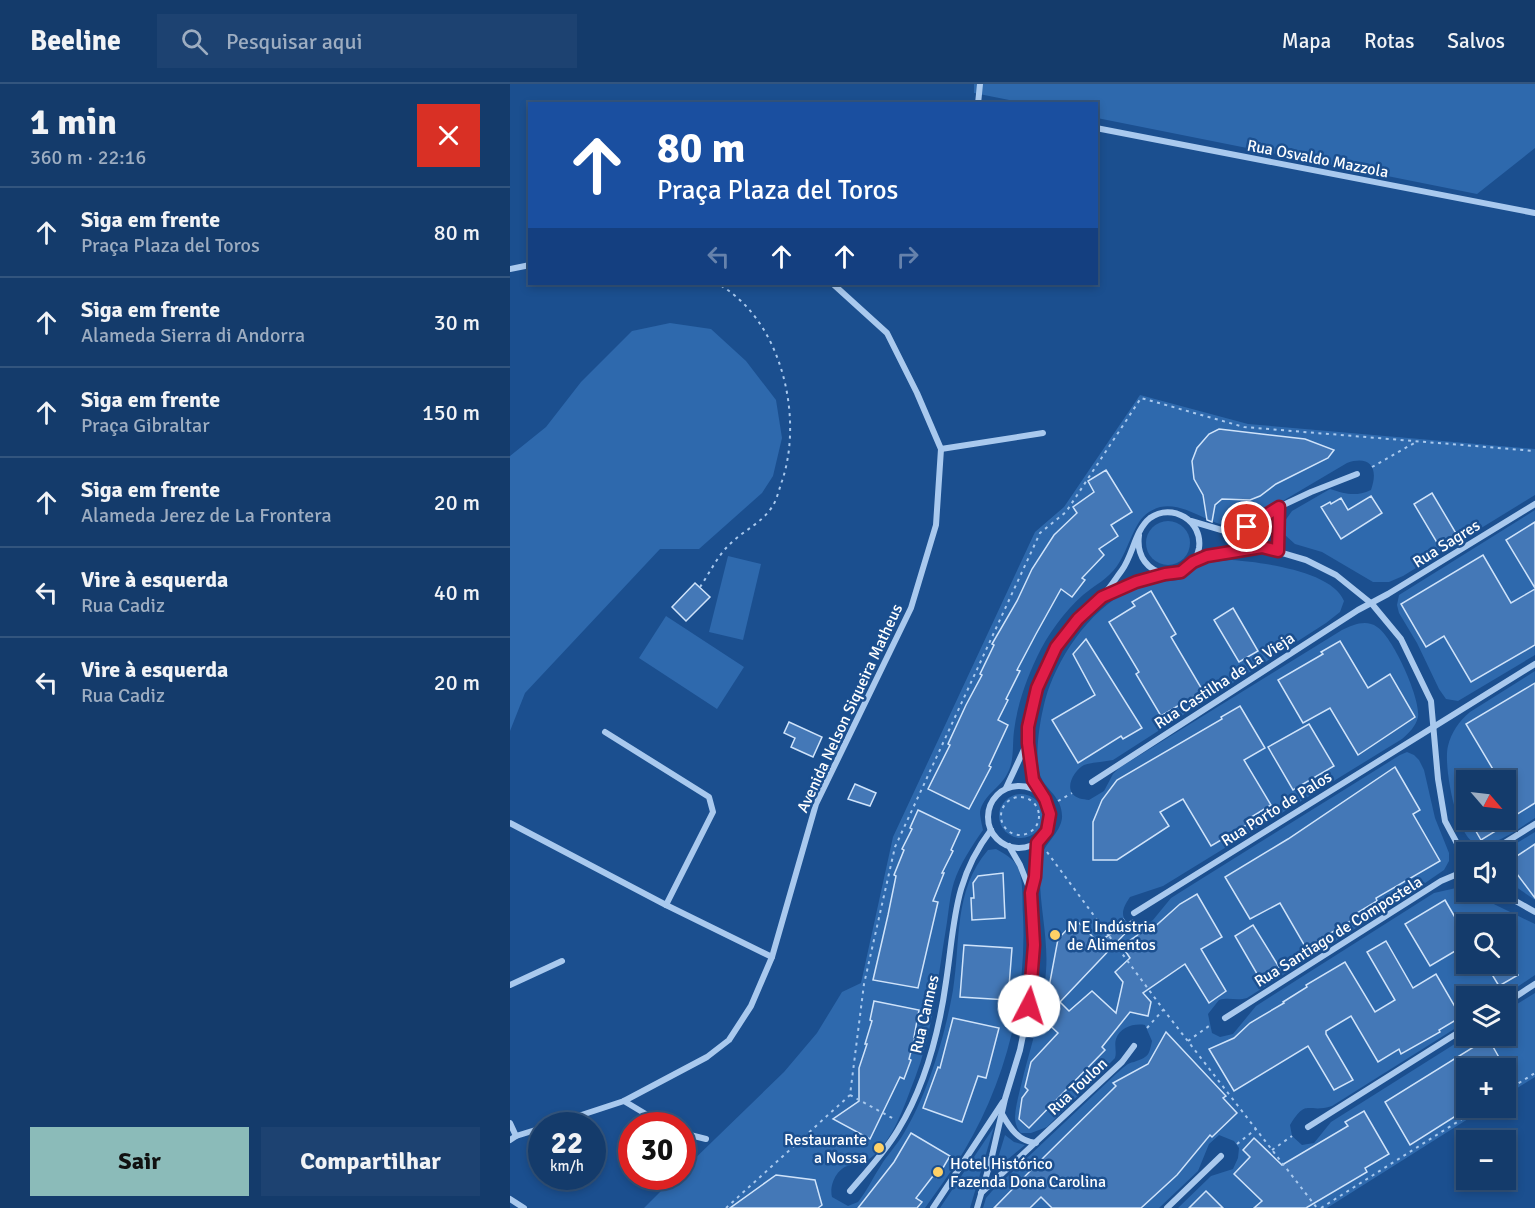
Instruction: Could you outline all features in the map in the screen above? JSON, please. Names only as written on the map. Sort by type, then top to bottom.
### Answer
[{"type":"street","points":[[978,102],[980,84]]},
{"type":"street","name":"Rua Osvaldo Mazzola","points":[[1098,128],[1535,213]]},
{"type":"street","points":[[510,269],[528,265]]},
{"type":"street","name":"Avenida Nelson Siqueira Matheus","points":[[591,1112],[624,1101],[707,1057],[729,1040],[751,1006],[772,957],[816,804],[911,608],[936,525],[941,449],[917,393],[887,333],[834,285]]},
{"type":"street","points":[[941,449],[1043,433]]},
{"type":"street","points":[[1235,534],[1279,507],[1357,474]]},
{"type":"street","name":"Rua Sagres","points":[[1372,604],[1535,504]]},
{"type":"street","points":[[1278,551],[1279,507]]},
{"type":"street","points":[[1028,743],[1005,789],[994,799],[988,814],[991,830],[999,840],[1009,846],[1023,848],[1037,843],[1047,831],[1050,823],[1049,807],[1033,780],[1028,743],[1028,727],[1037,688],[1056,647],[1070,627],[1102,597],[1124,567],[1143,526],[1160,513],[1171,512],[1235,534],[1262,547],[1306,560],[1336,576],[1372,604],[1401,639],[1431,701],[1438,779],[1445,821],[1456,842]]},
{"type":"street","points":[[1190,520],[1196,527],[1200,545],[1193,562]]},
{"type":"street","points":[[1139,535],[1138,544],[1143,560],[1156,572],[1165,574]]},
{"type":"street","points":[[1102,597],[1136,582],[1181,572],[1193,562],[1207,556],[1262,547]]},
{"type":"street","name":"Rua Castilha de La Vieja","points":[[1092,782],[1358,610],[1372,604]]},
{"type":"street","name":"Rua Porto de Palos","points":[[1134,913],[1535,664]]},
{"type":"street","points":[[605,732],[709,796],[713,812],[666,905]]},
{"type":"street","points":[[1005,789],[1023,786],[1040,793]]},
{"type":"street","points":[[510,824],[772,957]]},
{"type":"street","points":[[1506,842],[1535,824]]},
{"type":"street","name":"Rua Cannes","points":[[849,1191],[876,1161],[899,1129],[921,1078],[939,1020],[954,915],[961,884],[979,846],[991,830]]},
{"type":"street","points":[[976,1208],[1020,1050],[1029,1006],[1034,945],[1031,893],[1035,877],[1037,843]]},
{"type":"street","points":[[1009,846],[1020,865],[1031,893]]},
{"type":"street","name":"Rua Santiago de Compostela","points":[[1225,1018],[1441,881],[1456,875]]},
{"type":"street","points":[[1516,901],[1535,912]]},
{"type":"street","points":[[510,985],[562,961]]},
{"type":"street","points":[[1516,996],[1535,984]]},
{"type":"street","points":[[1308,1127],[1456,1034]]},
{"type":"street","name":"Rua Toulon","points":[[980,1193],[1122,1062],[1134,1046]]},
{"type":"street","points":[[933,1208],[1005,1099]]},
{"type":"street","points":[[624,1101],[642,1112]]},
{"type":"street","points":[[1002,1113],[1010,1129],[1019,1137],[1036,1143]]},
{"type":"street","points":[[510,1122],[513,1138],[528,1133]]},
{"type":"street","points":[[696,1136],[706,1139]]},
{"type":"street","points":[[1167,1208],[1221,1156]]},
{"type":"street","points":[[510,1199],[524,1208]]},
{"type":"path","points":[[700,587],[728,545],[760,522],[774,505],[790,448],[789,408],[772,343],[756,316],[730,290],[720,285]]},
{"type":"path","points":[[726,1208],[850,1095],[864,984],[895,847],[1040,533],[1066,512],[1141,398],[1244,427],[1535,451]]},
{"type":"path","points":[[1372,467],[1417,441]]},
{"type":"path","points":[[1058,801],[1072,793]]},
{"type":"path","points":[[1024,797],[1035,802],[1040,811],[1038,825],[1031,834],[1017,835],[1006,830],[1001,819],[1002,808],[1012,798],[1024,797]]},
{"type":"path","points":[[1045,850],[1163,1010],[1319,1208],[1463,1118]]},
{"type":"path","points":[[1107,935],[1124,919]]},
{"type":"path","points":[[1147,1028],[1163,1010]]},
{"type":"path","points":[[1188,1041],[1209,1026]]},
{"type":"path","points":[[1516,1085],[1535,1073]]},
{"type":"path","points":[[850,1095],[897,1120]]},
{"type":"path","points":[[1236,1144],[1256,1128]]},
{"type":"path","points":[[1272,1150],[1292,1136]]},
{"type":"shaded area","points":[[974,84],[1535,84],[1535,148],[1477,194],[1098,118],[1098,102],[1020,102],[974,93]]},
{"type":"shaded area","points":[[670,323],[711,329],[746,361],[776,400],[782,438],[773,476],[762,493],[699,549],[660,549],[525,693],[510,731],[510,456],[546,427],[581,382],[632,331]]},
{"type":"shaded area","points":[[1140,395],[1248,424],[1535,449],[1535,495],[1403,576],[1389,582],[1373,582],[1322,552],[1295,544],[1285,535],[1282,525],[1292,511],[1330,489],[1350,494],[1360,494],[1371,490],[1374,475],[1371,465],[1367,462],[1347,463],[1249,521],[1235,525],[1227,526],[1169,506],[1149,512],[1144,516],[1117,566],[1110,575],[1070,608],[1051,632],[1037,657],[1017,712],[1009,771],[982,806],[980,814],[983,830],[963,862],[954,882],[927,1040],[907,1100],[891,1134],[877,1153],[863,1163],[846,1166],[833,1182],[832,1197],[848,1206],[858,1202],[913,1117],[928,1082],[945,1026],[953,990],[960,917],[969,882],[988,850],[996,849],[1015,863],[1022,884],[1021,977],[1011,1038],[992,1096],[979,1124],[925,1208],[644,1208],[662,1190],[696,1190],[696,1157],[784,1072],[817,1033],[842,992],[861,983],[893,837],[1035,532],[1064,507]]},
{"type":"shaded area","points":[[1535,510],[1535,655],[1458,701],[1446,699],[1399,613],[1397,605],[1399,595]]},
{"type":"shaded area","points":[[1168,521],[1184,527],[1190,543],[1184,559],[1168,565],[1152,559],[1146,543],[1152,527]]},
{"type":"shaded area","points":[[728,556],[761,564],[743,640],[709,632]]},
{"type":"shaded area","points":[[1244,561],[1277,566],[1311,575],[1326,582],[1344,601],[1340,612],[1326,623],[1113,760],[1081,767],[1075,773],[1070,785],[1074,795],[1089,800],[1104,791],[1119,768],[1342,630],[1359,624],[1368,623],[1377,627],[1391,643],[1411,683],[1418,708],[1418,717],[1412,729],[1402,739],[1163,886],[1130,897],[1123,913],[1126,921],[1142,927],[1153,920],[1171,898],[1407,752],[1419,760],[1424,770],[1435,818],[1449,853],[1449,861],[1444,870],[1247,998],[1219,1000],[1208,1014],[1212,1033],[1220,1037],[1233,1034],[1256,1006],[1434,893],[1456,888],[1456,902],[1490,902],[1514,914],[1456,914],[1456,974],[1516,974],[1516,915],[1535,924],[1535,975],[1516,988],[1516,986],[1456,986],[1456,1028],[1332,1106],[1300,1111],[1290,1125],[1292,1136],[1302,1145],[1314,1143],[1331,1122],[1456,1043],[1456,1046],[1516,1046],[1516,1005],[1535,993],[1535,1077],[1516,1089],[1516,1058],[1456,1058],[1456,1118],[1470,1118],[1327,1208],[1178,1208],[1211,1176],[1233,1169],[1239,1148],[1234,1141],[1219,1135],[1209,1144],[1198,1171],[1159,1208],[983,1208],[986,1198],[992,1191],[1117,1073],[1147,1055],[1152,1041],[1145,1025],[1132,1025],[1124,1029],[1116,1039],[1115,1058],[1047,1127],[1031,1133],[1021,1133],[1018,1130],[1015,1119],[1016,1106],[1041,1009],[1045,984],[1046,943],[1040,886],[1041,858],[1061,824],[1062,818],[1057,799],[1040,775],[1037,755],[1039,730],[1050,685],[1065,654],[1100,610],[1130,590],[1155,582],[1181,579],[1198,567],[1212,562]]},
{"type":"shaded area","points":[[666,616],[744,667],[717,709],[639,658]]},
{"type":"shaded area","points":[[1535,671],[1535,818],[1507,836],[1494,842],[1474,842],[1464,830],[1516,830],[1516,770],[1456,770],[1456,812],[1449,784],[1447,755],[1451,736],[1470,712]]},
{"type":"shaded area","points":[[1021,794],[1036,801],[1043,816],[1036,831],[1021,838],[1006,831],[999,816],[1006,801]]},
{"type":"shaded area","points":[[1535,832],[1535,900],[1516,887],[1516,844]]},
{"type":"shaded area","points":[[994,1127],[970,1208],[940,1208]]},
{"type":"shaded area","points":[[1005,1135],[1014,1142],[1025,1145],[994,1171]]},
{"type":"building","points":[[1219,429],[1305,439],[1334,450],[1328,458],[1276,484],[1260,496],[1250,500],[1222,499],[1215,505],[1212,522],[1207,520],[1203,495],[1194,479],[1192,461],[1197,448],[1209,434]]},
{"type":"building","points":[[1106,470],[1132,512],[1111,525],[1118,536],[1099,549],[1104,555],[1082,578],[1085,580],[1072,597],[1061,589],[1036,634],[1017,670],[1020,671],[998,720],[1008,725],[989,766],[991,767],[969,809],[928,789],[982,675],[980,674],[994,645],[992,644],[1017,601],[1032,569],[1054,535],[1077,513],[1073,507],[1094,492],[1088,481]]},
{"type":"building","points":[[1432,493],[1457,535],[1439,546],[1414,504]]},
{"type":"building","points":[[1371,496],[1382,513],[1341,539],[1321,507],[1341,498],[1348,510]]},
{"type":"building","points":[[1535,522],[1535,588],[1506,540]]},
{"type":"building","points":[[1483,555],[1511,603],[1535,589],[1535,645],[1471,682],[1444,636],[1426,647],[1401,604]]},
{"type":"building","points":[[695,583],[710,597],[686,621],[672,607]]},
{"type":"building","points":[[1151,591],[1176,634],[1171,637],[1203,691],[1161,716],[1136,674],[1139,672],[1109,622],[1135,606],[1132,602]]},
{"type":"building","points":[[1233,608],[1258,651],[1239,662],[1214,620]]},
{"type":"building","points":[[1086,639],[1142,728],[1123,739],[1121,736],[1078,763],[1052,720],[1095,695],[1073,654]]},
{"type":"building","points":[[1340,641],[1368,688],[1390,674],[1415,717],[1358,755],[1330,708],[1303,723],[1278,680],[1323,654],[1321,652]]},
{"type":"building","points":[[1535,683],[1535,803],[1516,815],[1516,770],[1493,770],[1466,724]]},
{"type":"building","points":[[1240,706],[1265,748],[1244,760],[1271,805],[1248,819],[1250,823],[1211,846],[1183,799],[1160,812],[1169,826],[1117,860],[1093,860],[1093,822],[1102,800],[1117,780],[1222,719],[1221,717]]},
{"type":"building","points":[[789,722],[822,737],[813,757],[791,747],[795,738],[784,733]]},
{"type":"building","points":[[1309,724],[1334,766],[1293,790],[1268,747]]},
{"type":"building","points":[[1395,767],[1420,810],[1413,814],[1440,861],[1376,898],[1377,901],[1357,913],[1359,916],[1306,948],[1280,903],[1250,919],[1225,877],[1288,839]]},
{"type":"building","points":[[855,784],[876,793],[870,806],[848,799]]},
{"type":"building","points":[[918,810],[960,830],[933,901],[938,902],[918,988],[873,980],[896,876],[894,875]]},
{"type":"building","points":[[1475,830],[1497,830],[1481,840]]},
{"type":"building","points":[[1535,844],[1535,898],[1516,873],[1516,857]]},
{"type":"building","points":[[1003,873],[1005,918],[972,920],[973,883],[978,876]]},
{"type":"building","points":[[1197,894],[1222,937],[1201,949],[1226,991],[1209,1003],[1185,964],[1143,993],[1151,1002],[1148,1016],[1130,1012],[1102,1047],[1105,1050],[1029,1128],[1019,1119],[1022,1098],[1028,1090],[1025,1087],[1031,1062],[1058,1033],[1043,1019],[1058,939],[1076,920],[1098,942],[1133,920],[1135,923],[1060,1002],[1069,1011],[1092,991],[1116,1013],[1123,982],[1115,972],[1130,958],[1122,946],[1149,927],[1151,930],[1180,904]]},
{"type":"building","points":[[1445,900],[1456,919],[1456,951],[1430,966],[1405,924]]},
{"type":"building","points":[[1253,925],[1279,967],[1260,979],[1235,936]]},
{"type":"building","points":[[1386,941],[1413,988],[1436,974],[1456,1008],[1456,1020],[1439,1030],[1440,1032],[1401,1054],[1399,1049],[1378,1062],[1351,1016],[1326,1031],[1326,1034],[1353,1080],[1334,1090],[1308,1046],[1234,1091],[1209,1049],[1234,1038],[1250,1023],[1345,962],[1375,1012],[1395,1000],[1367,952]]},
{"type":"building","points":[[964,945],[1012,948],[1008,1000],[960,997]]},
{"type":"building","points":[[1516,972],[1518,975],[1499,986],[1492,974],[1516,974]]},
{"type":"building","points":[[874,1001],[919,1010],[909,1059],[911,1060],[904,1079],[900,1077],[870,1139],[833,1119],[859,1101],[859,1068],[867,1044],[865,1044],[872,1021],[870,1020]]},
{"type":"building","points":[[953,1018],[999,1028],[986,1078],[978,1076],[962,1122],[923,1108],[938,1067],[940,1068]]},
{"type":"building","points":[[1166,1032],[1226,1096],[1223,1098],[1237,1113],[1212,1137],[1210,1135],[1177,1175],[1141,1208],[1052,1208],[1041,1197],[1030,1208],[994,1208],[1116,1086],[1113,1083],[1148,1064]]},
{"type":"building","points":[[1475,1046],[1493,1046],[1499,1058],[1456,1058],[1456,1116],[1410,1145],[1385,1102]]},
{"type":"building","points":[[1364,1111],[1389,1154],[1365,1168],[1367,1172],[1306,1208],[1254,1208],[1262,1201],[1234,1174],[1250,1157],[1243,1150],[1254,1138],[1282,1165],[1348,1126],[1345,1122]]},
{"type":"building","points":[[911,1133],[950,1156],[937,1178],[933,1176],[916,1198],[922,1202],[917,1208],[858,1208],[894,1162]]},
{"type":"building","points":[[776,1175],[815,1180],[822,1205],[818,1208],[730,1208]]},
{"type":"building","points":[[1206,1191],[1223,1208],[1189,1208]]},
{"type":"place","name":"N E Indústria de Alimentos","points":[[1055,935]]},
{"type":"place","name":"Restaurante a Nossa","points":[[879,1148]]},
{"type":"place","name":"Hotel Histórico Fazenda Dona Carolina","points":[[938,1172]]},
{"type":"route","points":[[1029,1006],[1034,945],[1031,893],[1035,877],[1037,843],[1047,831],[1050,814],[1049,807],[1033,780],[1028,727],[1037,688],[1049,661],[1070,627],[1102,597],[1136,582],[1181,572],[1193,562],[1207,556],[1262,547],[1278,551],[1279,507],[1247,527]]}]
